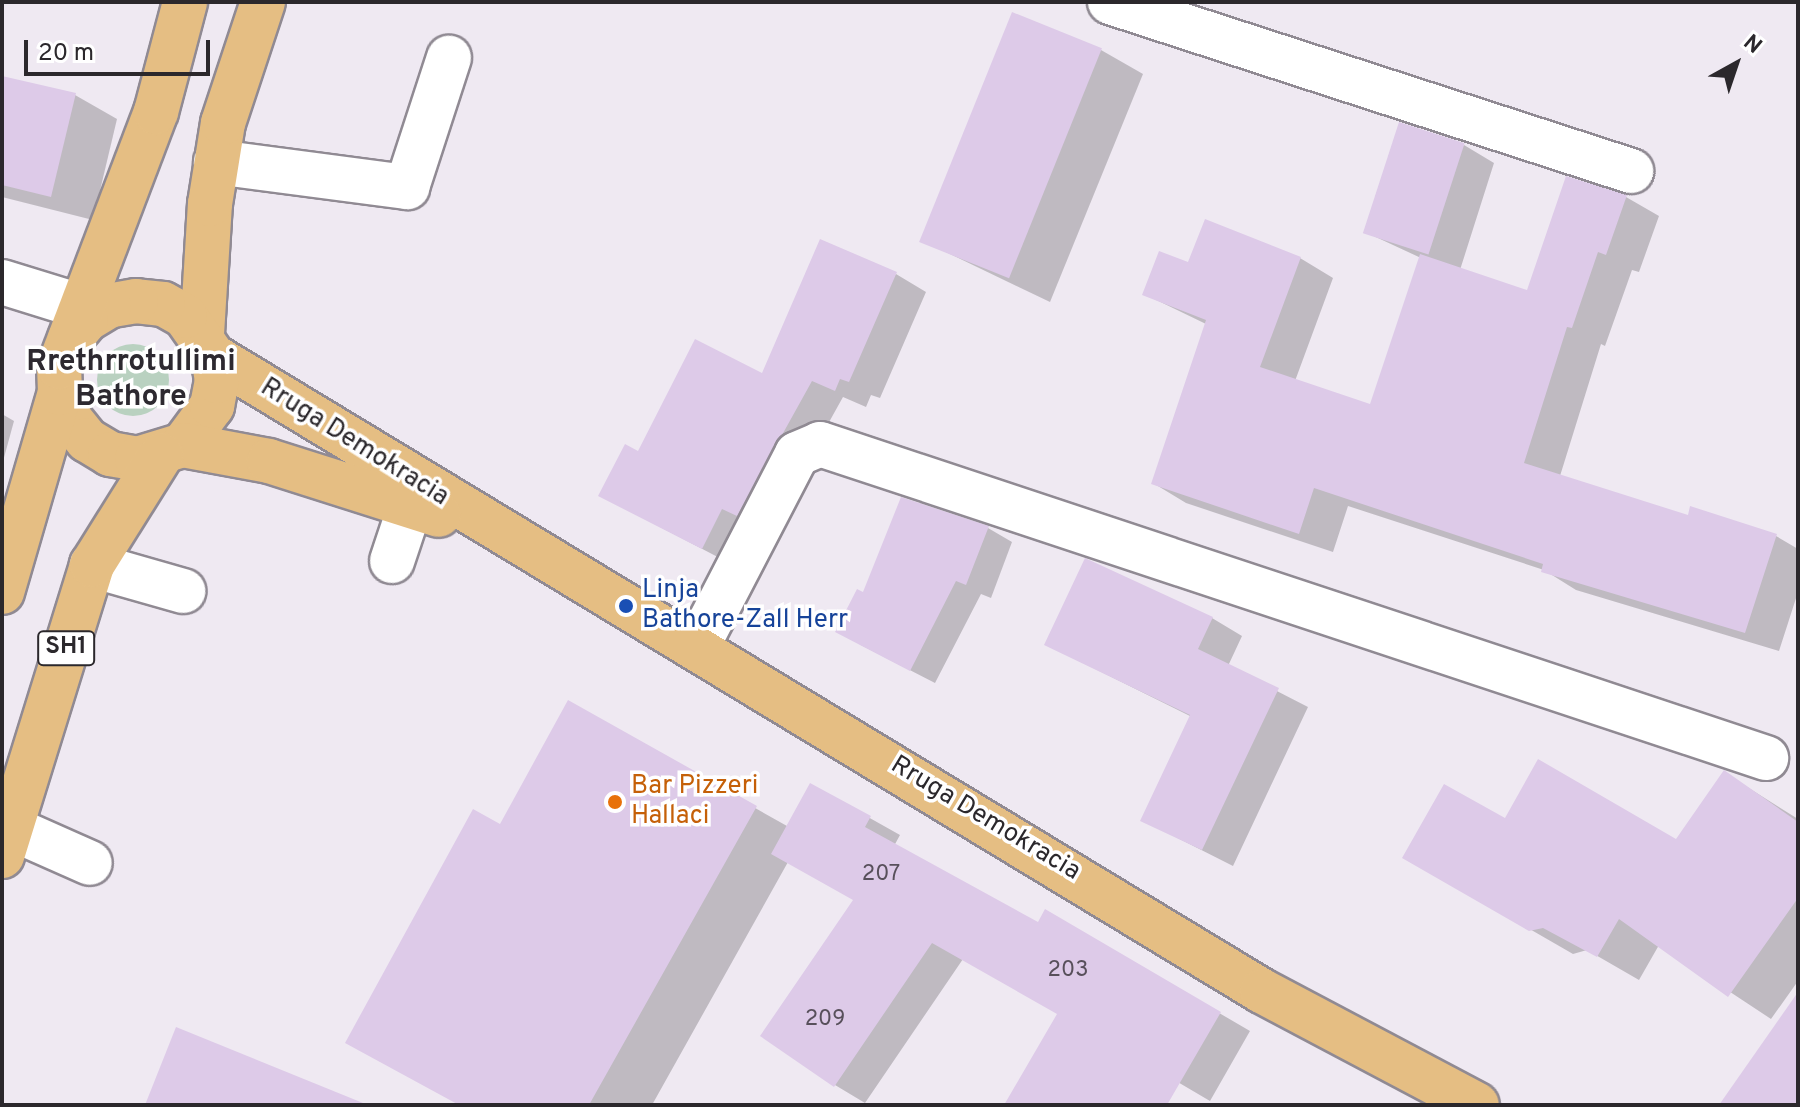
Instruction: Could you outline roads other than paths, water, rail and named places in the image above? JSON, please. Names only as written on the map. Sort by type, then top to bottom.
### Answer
[{"type":"main road","points":[[2,592],[60,393],[59,367],[156,112],[185,2]]},
{"type":"main road","name":"SH1","points":[[6,842],[92,565],[172,450],[212,406],[207,345],[216,162],[263,2]]},
{"type":"main road","points":[[76,324],[109,306],[136,301],[163,304],[207,345]]},
{"type":"main road","name":"Rruga Demokracia","points":[[207,345],[495,531],[697,647],[1262,991],[1477,1105]]},
{"type":"main road","points":[[60,393],[70,419],[87,440],[110,454],[137,459],[172,450]]},
{"type":"main road","name":"Rruga Demokracia","points":[[172,450],[269,461],[495,531]]},
{"type":"street","points":[[1110,2],[1631,171]]},
{"type":"street","points":[[216,162],[407,187],[449,58]]},
{"type":"street","points":[[2,282],[76,324]]},
{"type":"street","points":[[697,647],[797,454],[820,444],[1766,758]]},
{"type":"street","points":[[392,561],[410,507]]},
{"type":"street","points":[[92,565],[183,591]]},
{"type":"street","points":[[6,842],[90,863]]},
{"type":"place","name":"Linja Bathore-Zall Herr","points":[[626,606]]},
{"type":"place","name":"Bar Pizzeri Hallaci","points":[[615,802]]},
{"type":"district","name":"Rrethrrotullimi Bathore","points":[[131,380]]}]
